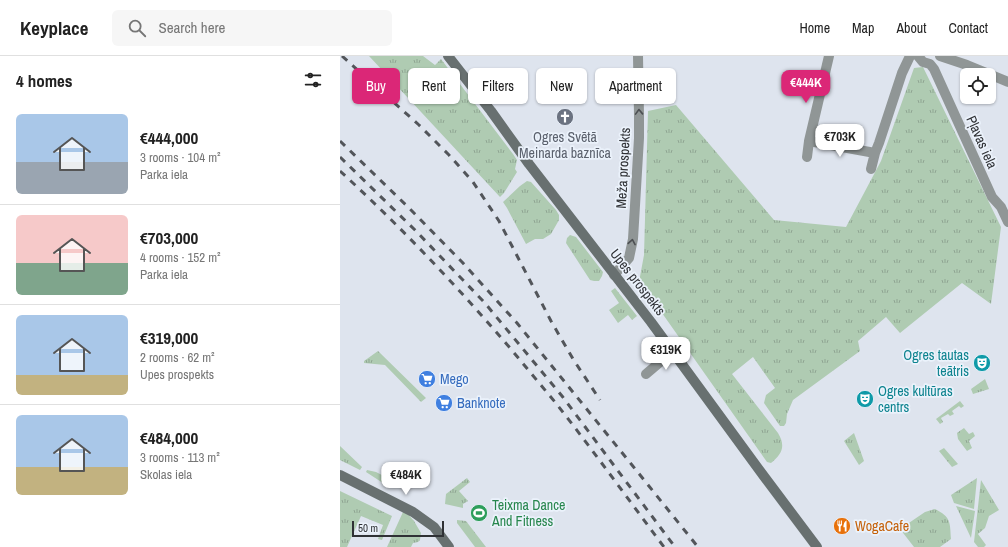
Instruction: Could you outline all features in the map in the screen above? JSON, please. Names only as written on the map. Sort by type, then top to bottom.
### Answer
[{"type":"main road","name":"Upes prospekts","points":[[448,56],[651,322],[817,547]]},
{"type":"main road","points":[[340,475],[413,512],[434,527],[449,547]]},
{"type":"street","name":"Meža prospekts","points":[[614,275],[629,258],[633,239],[639,131],[638,56]]},
{"type":"street","points":[[806,157],[829,56]]},
{"type":"street","points":[[871,170],[902,73],[910,56]]},
{"type":"street","name":"Pļavas iela","points":[[918,56],[922,62],[930,64],[934,69],[992,197],[1000,207],[1008,222]]},
{"type":"street","points":[[940,56],[968,65],[1008,82]]},
{"type":"street","points":[[809,141],[875,154]]},
{"type":"street","points":[[646,374],[672,352]]},
{"type":"green space","points":[[369,56],[423,56],[435,65],[441,59],[448,68],[408,68],[408,98],[400,89],[400,68],[380,68]]},
{"type":"green space","points":[[923,67],[1001,227],[991,304],[962,283],[900,333],[886,317],[858,341],[860,351],[793,400],[784,426],[780,426],[764,403],[766,395],[775,388],[753,357],[732,374],[778,433],[782,442],[782,450],[778,456],[771,463],[767,462],[639,282],[644,255],[648,111],[676,105],[774,220],[846,227],[881,161],[914,68]]},
{"type":"green space","points":[[460,84],[468,95],[468,104],[475,104],[517,160],[515,169],[517,172],[500,197],[414,104],[460,104]]},
{"type":"green space","points":[[527,181],[531,182],[556,210],[559,215],[559,220],[551,234],[543,239],[535,239],[526,244],[503,202]]},
{"type":"green space","points":[[570,235],[576,237],[603,272],[599,281],[590,280],[566,243],[567,238]]},
{"type":"green space","points":[[615,288],[637,316],[632,320],[628,315],[618,323],[609,310],[619,303],[611,291]]},
{"type":"green space","points":[[378,351],[426,398],[421,402],[385,365],[364,363],[364,361]]},
{"type":"green space","points":[[985,379],[989,389],[973,394],[971,389]]},
{"type":"green space","points":[[960,401],[964,406],[961,408],[959,406],[952,411],[954,414],[950,416],[948,414],[941,418],[943,422],[940,424],[936,419]]},
{"type":"green space","points":[[964,428],[969,434],[973,432],[975,436],[969,441],[972,448],[967,451],[958,439],[957,433]]},
{"type":"green space","points":[[854,433],[864,461],[859,465],[844,441]]},
{"type":"green space","points":[[340,446],[362,467],[360,470],[340,460]]},
{"type":"green space","points":[[944,448],[958,464],[952,467],[939,451]]},
{"type":"green space","points":[[367,470],[376,472],[401,485],[398,488],[386,485],[366,472]]},
{"type":"green space","points":[[467,478],[470,482],[459,491],[468,501],[463,504],[463,508],[445,504],[446,494]]},
{"type":"green space","points":[[977,478],[974,509],[954,503],[951,495]]},
{"type":"green space","points":[[981,480],[999,510],[989,516],[985,528],[978,534],[986,545],[984,547],[978,547],[974,542]]},
{"type":"green space","points":[[340,491],[392,516],[382,540],[378,539],[383,525],[361,516],[347,547],[340,547]]},
{"type":"green space","points":[[956,506],[975,511],[971,538]]},
{"type":"green space","points":[[935,509],[944,515],[949,521],[951,539],[940,547],[914,547],[900,529],[925,512]]},
{"type":"green space","points":[[403,512],[407,513],[414,521],[421,533],[420,540],[413,543],[411,547],[387,547]]},
{"type":"green space","points":[[457,520],[466,521],[486,547],[475,547],[457,523]]},
{"type":"railway","points":[[342,56],[419,125],[473,182],[499,221],[551,321],[573,359],[600,400]]},
{"type":"railway","points":[[340,141],[462,262],[517,323],[698,547]]},
{"type":"railway","points":[[340,157],[415,230],[484,302],[562,396],[675,547]]},
{"type":"railway","points":[[340,171],[428,257],[510,348],[569,420],[664,547]]},
{"type":"place","name":"Ogres Svētā Meinarda baznīca","points":[[565,117]]},
{"type":"place","name":"Ogres tautas teātris","points":[[982,363]]},
{"type":"place","name":"Mego","points":[[427,379]]},
{"type":"place","name":"Ogres kultūras centrs","points":[[865,399]]},
{"type":"place","name":"Banknote","points":[[444,403]]},
{"type":"place","name":"Teixma Dance And Fitness","points":[[479,513]]},
{"type":"place","name":"WogaCafe","points":[[842,526]]}]
